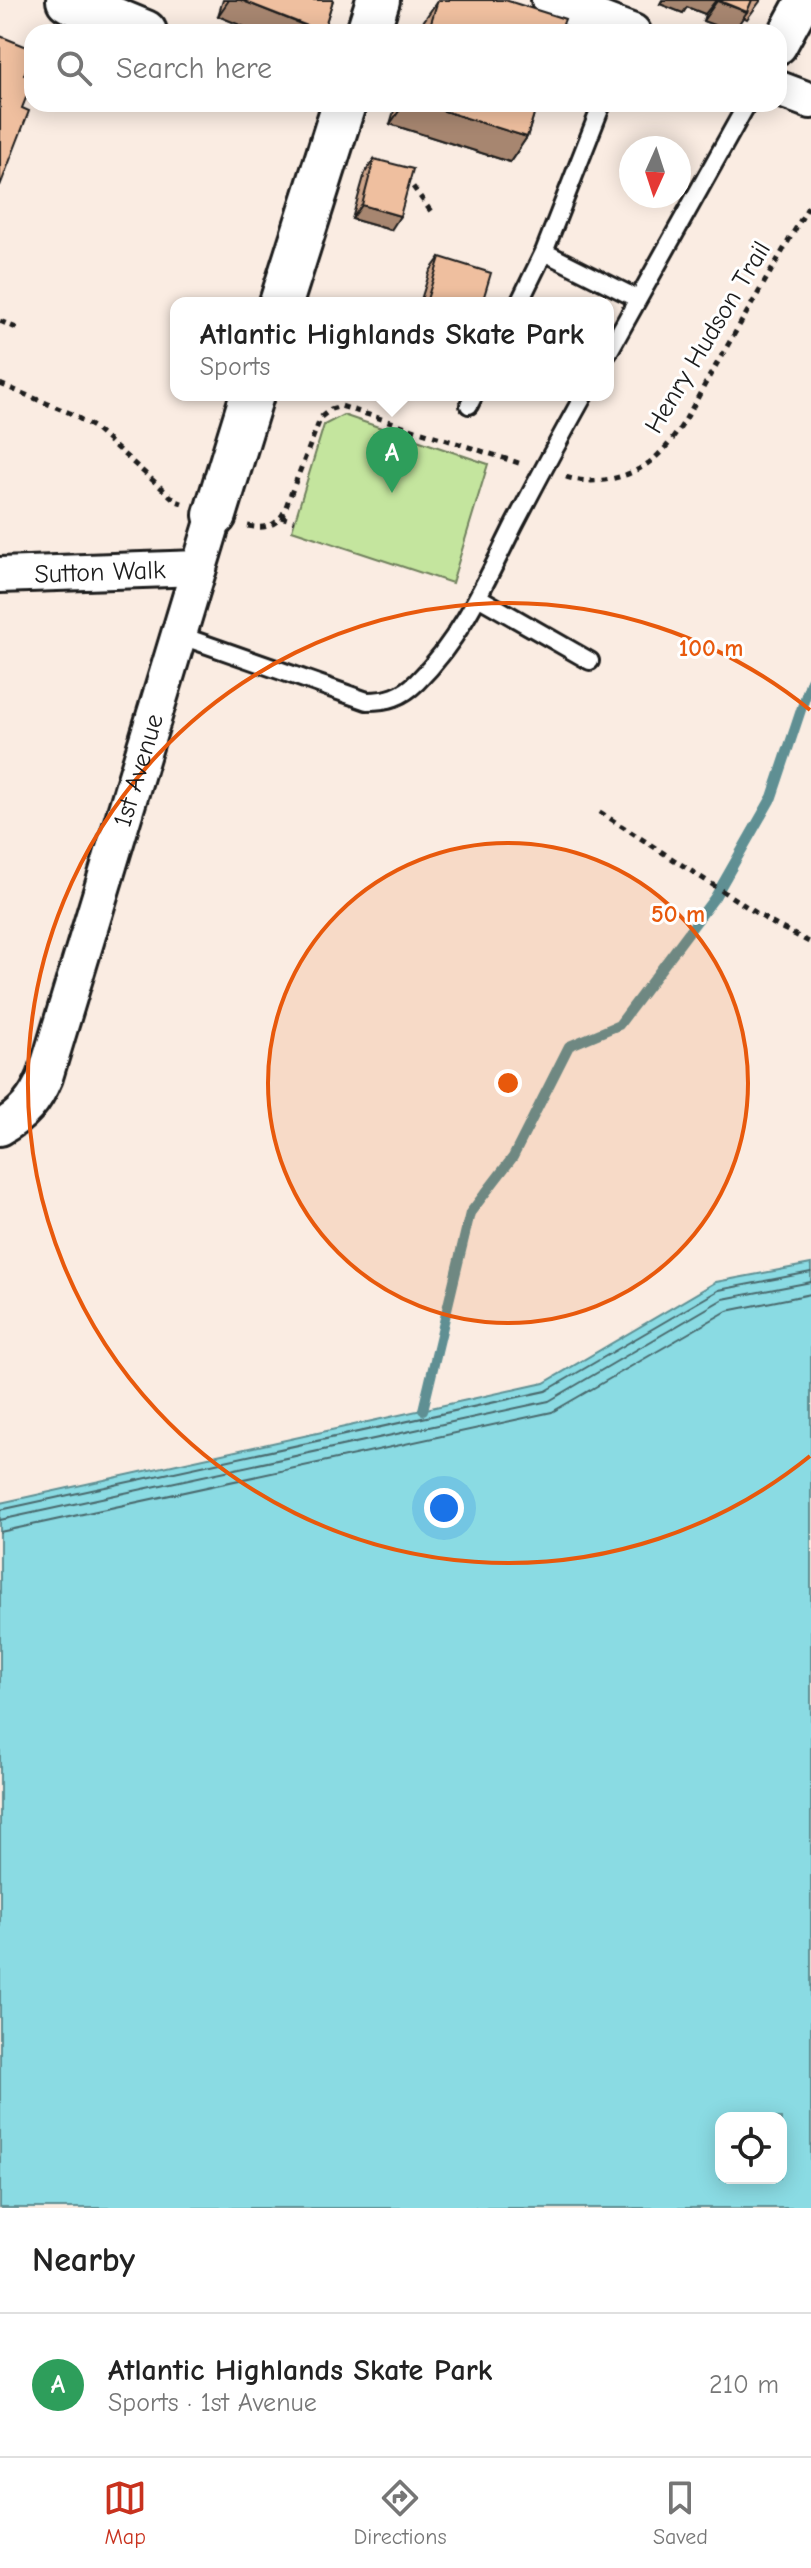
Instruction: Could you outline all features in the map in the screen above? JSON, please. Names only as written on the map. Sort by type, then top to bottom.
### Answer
[{"type":"street","points":[[68,0],[126,24]]},
{"type":"street","points":[[370,24],[378,0]]},
{"type":"street","points":[[549,0],[593,8],[618,24]]},
{"type":"street","points":[[787,31],[804,0]]},
{"type":"street","points":[[787,92],[811,101]]},
{"type":"street","points":[[283,297],[333,112]]},
{"type":"street","name":"1st Avenue","points":[[0,1128],[27,1109],[38,1095],[45,1077],[199,568],[233,521],[251,401]]},
{"type":"street","name":"Sutton Walk","points":[[0,575],[199,568]]},
{"type":"lane","points":[[522,297],[544,252],[599,112]]},
{"type":"lane","points":[[614,342],[743,112]]},
{"type":"lane","points":[[544,252],[638,299]]},
{"type":"lane","points":[[179,635],[367,701],[387,701],[416,684],[439,657],[478,597],[581,401]]},
{"type":"lane","points":[[478,597],[590,661]]},
{"type":"path","points":[[394,172],[408,178],[432,213]]},
{"type":"path","name":"Henry Hudson Trail","points":[[572,479],[597,481],[615,477],[635,471],[658,456],[685,417],[811,202]]},
{"type":"path","points":[[0,321],[21,330]]},
{"type":"path","points":[[0,384],[70,413],[93,427],[176,501]]},
{"type":"path","points":[[233,521],[271,526],[281,517],[321,417],[341,406],[509,461]]},
{"type":"path","points":[[281,517],[294,521]]},
{"type":"path","points":[[600,812],[772,923],[811,943]]},
{"type":"green space","points":[[343,415],[488,464],[452,583],[292,530],[324,425]]},
{"type":"water","points":[[811,1264],[811,2208],[0,2208],[0,1503],[544,1383],[716,1282]]},
{"type":"building","points":[[241,0],[333,0],[326,24],[302,24]]},
{"type":"building","points":[[438,0],[505,0],[565,19],[563,24],[430,24]]},
{"type":"building","points":[[717,0],[752,0],[747,12]]},
{"type":"building","points":[[0,36],[24,46],[22,108],[29,112],[0,186]]},
{"type":"building","points":[[447,112],[535,112],[527,137]]},
{"type":"building","points":[[374,159],[413,169],[400,216],[362,205]]},
{"type":"building","points":[[440,257],[491,273],[484,297],[428,297]]},
{"type":"waterway","points":[[423,1410],[470,1213],[513,1157],[569,1046],[619,1025],[715,897],[772,797],[811,680]]},
{"type":"place","name":"Atlantic Highlands Skate Park","points":[[392,493]]}]
